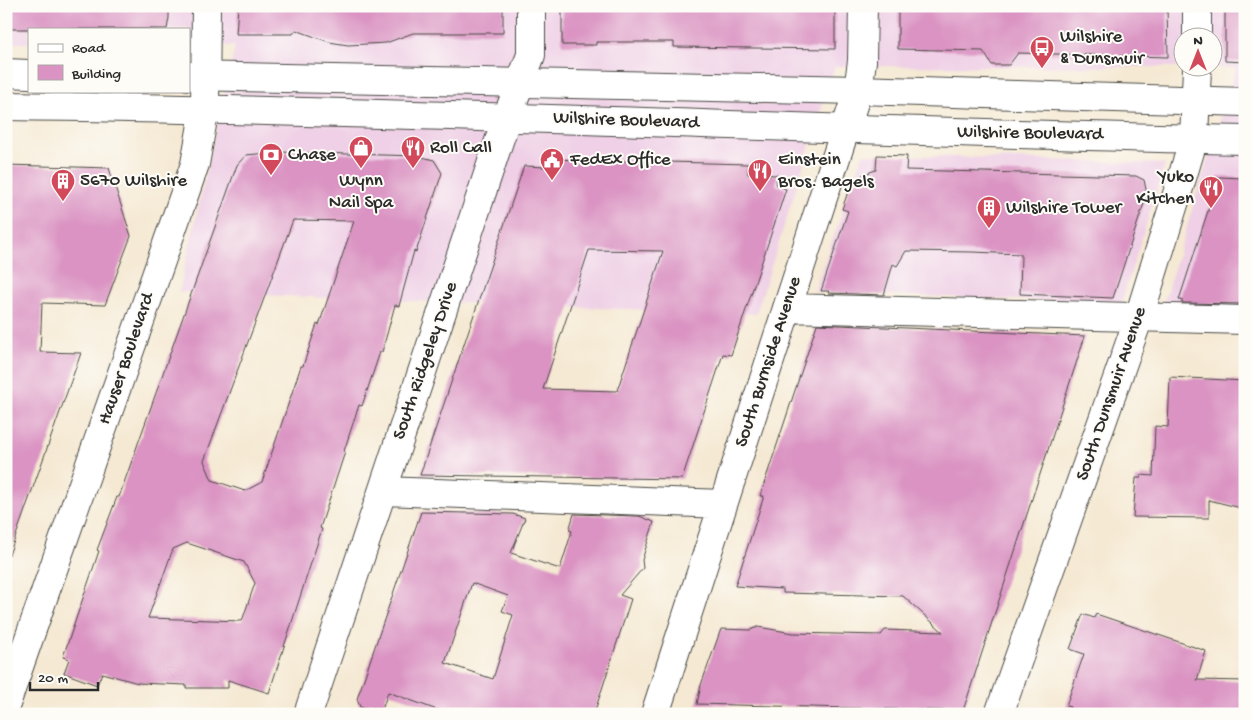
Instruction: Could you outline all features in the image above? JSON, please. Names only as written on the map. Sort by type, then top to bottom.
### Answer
[{"type":"street","name":"Hauser Boulevard","points":[[6,704],[195,164],[205,108],[198,76],[206,6]]},
{"type":"street","name":"South Ridgeley Drive","points":[[308,714],[507,117],[522,84],[532,55],[531,6]]},
{"type":"street","name":"South Burnside Avenue","points":[[655,714],[858,90],[862,60],[863,6]]},
{"type":"street","points":[[1197,6],[1197,28]]},
{"type":"street","points":[[6,73],[28,74]]},
{"type":"street","name":"Wilshire Boulevard","points":[[198,76],[858,90],[1245,102]]},
{"type":"street","name":"South Dunsmuir Avenue","points":[[999,714],[1139,317],[1194,138],[1197,78]]},
{"type":"street","name":"Wilshire Boulevard","points":[[6,106],[205,108],[1245,140]]},
{"type":"street","points":[[787,308],[1245,320]]},
{"type":"street","points":[[383,490],[723,504]]},
{"type":"shaded area","points":[[6,6],[1245,6],[1245,311],[1161,310],[1236,68],[1224,68],[1224,28],[1174,28],[1174,67],[835,66],[756,314],[179,292],[235,46],[190,45],[190,28],[28,28],[28,43],[6,43]]},
{"type":"shaded area","name":"Wilshire Tower","points":[[863,154],[1165,164],[1121,304],[814,292]]},
{"type":"building","points":[[6,6],[169,6],[167,28],[6,29]]},
{"type":"building","points":[[238,6],[503,6],[503,33],[413,33],[386,43],[348,45],[329,42],[296,30],[293,34],[236,34]]},
{"type":"building","points":[[567,6],[835,6],[835,49],[674,47],[674,42],[596,42],[596,45],[562,45],[562,10],[567,10]]},
{"type":"building","points":[[898,6],[1167,6],[1168,57],[1018,53],[1009,65],[992,65],[983,51],[898,49]]},
{"type":"building","points":[[1225,6],[1245,6],[1245,62],[1225,61]]},
{"type":"building","points":[[278,152],[418,156],[434,160],[442,173],[416,252],[414,251],[399,306],[395,305],[382,352],[380,352],[362,406],[359,405],[320,528],[322,529],[269,693],[228,680],[228,688],[186,688],[186,685],[138,683],[102,673],[97,685],[64,673],[69,659],[63,657],[99,551],[97,550],[117,497],[119,497],[237,165],[246,155]],"holes":[[[293,220],[354,221],[319,325],[317,324],[303,366],[301,366],[262,482],[245,491],[212,480],[204,461]],[[187,543],[244,562],[255,583],[242,621],[148,618],[173,549]]]},
{"type":"building","name":"Wilshire Tower","points":[[877,155],[907,156],[906,170],[1136,176],[1144,180],[1147,194],[1113,298],[1020,294],[1021,254],[972,252],[906,251],[897,266],[893,264],[884,295],[828,293],[829,291],[821,291],[848,211],[842,209],[850,186],[864,174],[876,170]]},
{"type":"building","points":[[547,159],[748,164],[748,174],[777,175],[776,185],[786,189],[731,355],[723,354],[682,479],[420,475],[524,166],[547,167]],"holes":[[[589,250],[663,251],[617,391],[543,389]]]},
{"type":"building","name":"5670 Wilshire","points":[[6,165],[109,168],[131,236],[105,305],[42,303],[40,352],[81,353],[9,555],[6,555]]},
{"type":"building","points":[[1219,177],[1245,178],[1245,304],[1182,303],[1182,300],[1179,300]]},
{"type":"building","points":[[817,324],[1085,336],[963,711],[697,704],[701,685],[721,629],[750,630],[758,627],[793,633],[881,635],[885,630],[943,632],[903,596],[783,593],[783,589],[735,586],[764,496],[760,496]]},
{"type":"building","points":[[1170,377],[1245,381],[1245,509],[1209,500],[1209,518],[1133,517],[1136,478],[1141,478],[1141,475],[1153,476],[1155,426],[1168,427]]},
{"type":"building","points":[[421,512],[513,514],[525,518],[511,553],[560,569],[572,531],[569,530],[574,514],[639,516],[654,522],[642,560],[643,568],[620,595],[631,599],[594,714],[448,714],[388,692],[382,710],[373,707],[372,711],[360,707],[357,699]],"holes":[[[472,583],[508,596],[502,611],[513,615],[493,679],[445,663]]]},
{"type":"building","points":[[1083,614],[1094,618],[1096,614],[1206,651],[1197,680],[1245,681],[1245,714],[1067,714],[1070,707],[1066,706],[1084,654],[1070,649]]},
{"type":"place","name":"Wilshire & Dunsmuir","points":[[1042,69]]},
{"type":"place","name":"Wynn Nail Spa","points":[[361,169]]},
{"type":"place","name":"Roll Call","points":[[413,169]]},
{"type":"place","name":"Chase","points":[[271,176]]},
{"type":"place","name":"FedEx Office","points":[[552,181]]},
{"type":"place","name":"Einstein Bros. Bagels","points":[[760,192]]},
{"type":"place","name":"5670 Wilshire","points":[[63,202]]},
{"type":"place","name":"Yuko Kitchen","points":[[1211,209]]},
{"type":"place","name":"Wilshire Tower","points":[[989,229]]}]
